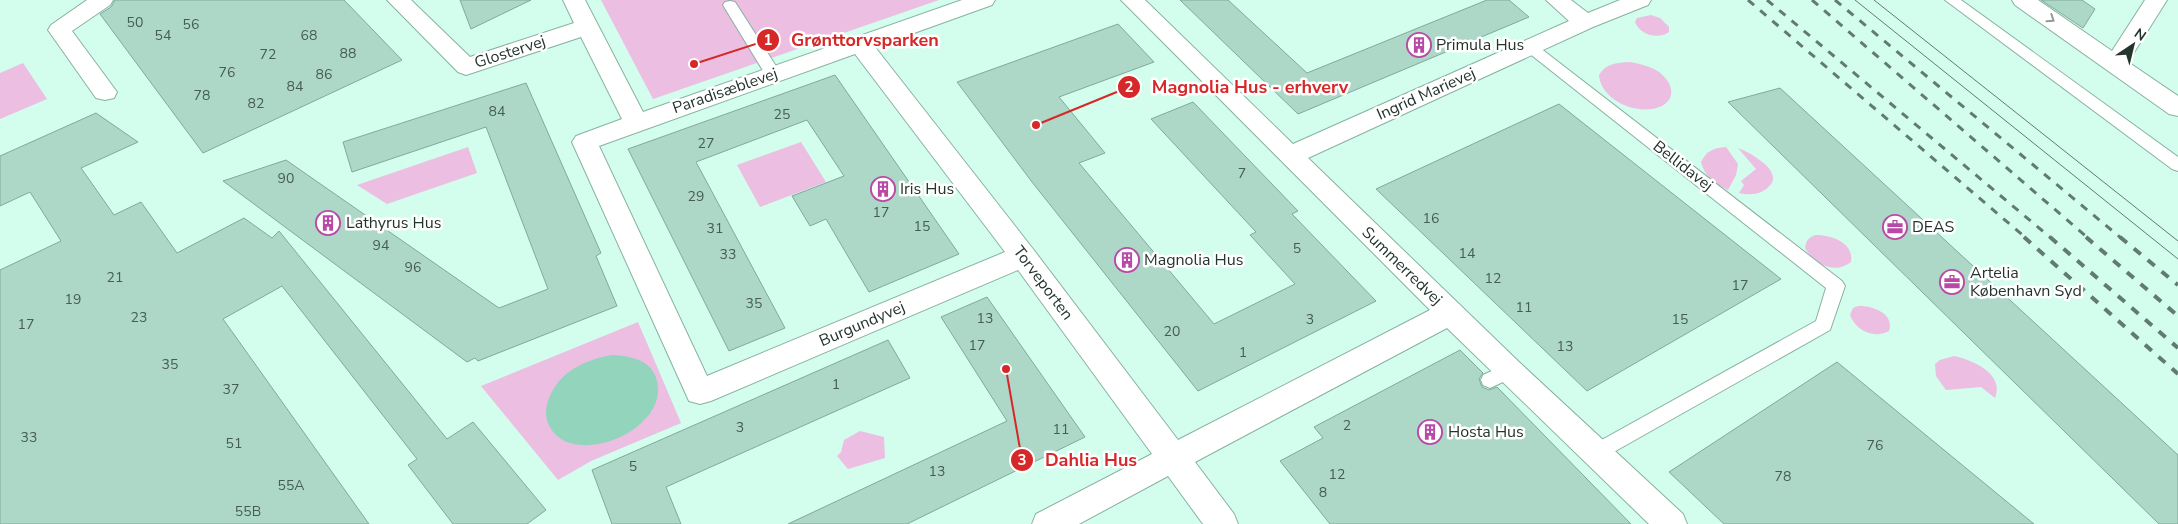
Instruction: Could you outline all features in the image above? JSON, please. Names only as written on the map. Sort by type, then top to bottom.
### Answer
[{"type":"street","points":[[102,0],[59,30],[105,92]]},
{"type":"street","name":"Glostervej","points":[[398,0],[466,66],[588,27]]},
{"type":"street","points":[[574,0],[636,123]]},
{"type":"street","name":"Paradisæblevej","points":[[700,392],[585,142],[984,0]]},
{"type":"street","name":"Summerredvej","points":[[1048,524],[1175,460],[1450,313],[1132,0]]},
{"type":"street","points":[[1557,0],[1585,22]]},
{"type":"street","name":"Ingrid Marievej","points":[[1289,156],[1585,22],[1640,0]]},
{"type":"street","points":[[2023,0],[2178,108]]},
{"type":"street","points":[[2116,63],[2156,0]]},
{"type":"street","name":"Torveporten","points":[[860,44],[1023,256],[1222,524]]},
{"type":"street","name":"Burgundyvej","points":[[700,392],[1023,256]]},
{"type":"street","points":[[1450,313],[1499,375],[1596,453],[1671,524]]},
{"type":"lane","points":[[1952,0],[2178,165]]},
{"type":"lane","points":[[730,5],[773,74]]},
{"type":"lane","name":"Bellidavej","points":[[1530,47],[1836,286],[1824,325],[1596,453]]},
{"type":"shaded area","points":[[601,0],[939,0],[653,99]]},
{"type":"shaded area","points":[[1651,15],[1660,18],[1669,27],[1669,32],[1655,36],[1645,33],[1637,26],[1635,22],[1637,18]]},
{"type":"shaded area","points":[[1630,62],[1652,68],[1667,80],[1671,94],[1667,102],[1653,109],[1632,108],[1614,99],[1606,92],[1601,84],[1599,75],[1602,71],[1612,64]]},
{"type":"shaded area","points":[[23,63],[47,99],[0,119],[0,73]]},
{"type":"shaded area","points":[[801,142],[826,182],[760,207],[737,165]]},
{"type":"shaded area","points":[[468,147],[477,173],[387,204],[357,185]]},
{"type":"shaded area","points":[[1726,147],[1738,164],[1736,175],[1728,190],[1711,179],[1705,172],[1701,162],[1711,150]]},
{"type":"shaded area","points":[[1738,148],[1760,160],[1771,172],[1773,178],[1771,185],[1763,191],[1751,194],[1739,193],[1744,185],[1741,181],[1756,169]]},
{"type":"shaded area","points":[[1816,235],[1841,241],[1849,250],[1851,262],[1838,268],[1832,268],[1819,263],[1805,248],[1808,239]]},
{"type":"shaded area","points":[[1858,306],[1881,311],[1889,319],[1889,331],[1872,334],[1861,329],[1850,315],[1853,308]]},
{"type":"shaded area","points":[[638,322],[681,423],[591,461],[558,480],[481,386]]},
{"type":"shaded area","points":[[612,355],[629,357],[644,363],[650,368],[655,374],[657,382],[656,403],[643,422],[613,440],[588,445],[564,441],[555,434],[547,420],[547,406],[552,391],[558,382],[573,369],[592,360]]},
{"type":"shaded area","points":[[1954,356],[1978,365],[1991,375],[1997,389],[1995,398],[1981,387],[1946,390],[1936,376],[1935,364],[1940,360]]},
{"type":"shaded area","points":[[860,431],[884,437],[885,458],[848,469],[837,456],[841,452],[844,440]]},
{"type":"building","points":[[115,0],[344,0],[402,60],[203,153],[100,14],[111,7]]},
{"type":"building","points":[[460,0],[531,0],[471,29]]},
{"type":"building","name":"Primula Hus","points":[[1180,0],[1228,0],[1307,73],[1487,0],[1509,0],[1529,17],[1298,114]]},
{"type":"building","points":[[2041,0],[2082,0],[2095,9],[2083,28]]},
{"type":"building","name":"Magnolia Hus","points":[[1118,24],[1154,62],[1059,97],[1105,153],[1079,163],[1214,324],[1295,284],[1250,235],[1256,232],[1151,119],[1193,102],[1298,211],[1292,214],[1376,301],[1198,391],[1032,182],[957,82]]},
{"type":"building","name":"Iris Hus","points":[[835,75],[959,254],[869,292],[826,219],[810,226],[792,196],[844,176],[807,120],[696,162],[785,328],[729,351],[628,149]]},
{"type":"building","points":[[526,83],[601,253],[596,256],[617,306],[478,361],[475,358],[467,362],[223,181],[286,160],[499,308],[548,289],[486,127],[352,172],[343,142]]},
{"type":"building","points":[[1780,88],[2178,455],[2178,524],[2159,524],[1728,102]]},
{"type":"building","points":[[1559,104],[1781,279],[1587,391],[1376,189]]},
{"type":"building","points":[[96,113],[138,142],[81,168],[114,215],[141,202],[177,253],[244,218],[272,238],[279,231],[447,439],[473,422],[546,510],[527,524],[453,524],[408,465],[417,459],[282,286],[223,319],[369,524],[0,524],[0,270],[61,241],[30,192],[0,206],[0,156]]},
{"type":"building","points":[[987,297],[1085,437],[907,524],[788,524],[1007,421],[941,317]]},
{"type":"building","points":[[888,340],[910,378],[666,487],[681,524],[612,524],[592,470]]},
{"type":"building","name":"Hosta Hus","points":[[1460,350],[1483,373],[1479,379],[1482,387],[1489,390],[1497,387],[1631,524],[1330,524],[1280,461],[1323,438],[1314,427]]},
{"type":"building","points":[[1837,362],[2034,524],[1724,524],[1669,472]]},
{"type":"tram line","points":[[1855,0],[2178,259]]},
{"type":"tram line","points":[[1874,0],[2178,241]]},
{"type":"railway","points":[[1748,0],[2026,238]]},
{"type":"railway","points":[[1767,0],[2051,238]]},
{"type":"railway","points":[[1812,0],[2088,238]]},
{"type":"railway","points":[[1835,0],[2121,238]]},
{"type":"railway","points":[[2024,237],[2178,374]]},
{"type":"railway","points":[[2050,237],[2178,348]]},
{"type":"railway","points":[[2086,237],[2178,316]]},
{"type":"railway","points":[[2120,237],[2178,285]]},
{"type":"place","name":"Primula Hus","points":[[1419,45]]},
{"type":"place","name":"Grønttorvsparken","points":[[694,64]]},
{"type":"place","name":"Magnolia Hus - erhverv","points":[[1036,125]]},
{"type":"place","name":"Iris Hus","points":[[883,189]]},
{"type":"place","name":"Lathyrus Hus","points":[[328,223]]},
{"type":"place","name":"DEAS","points":[[1895,227]]},
{"type":"place","name":"Magnolia Hus","points":[[1127,260]]},
{"type":"place","name":"Artelia København Syd","points":[[1952,282]]},
{"type":"place","name":"Dahlia Hus","points":[[1006,369]]},
{"type":"place","name":"Hosta Hus","points":[[1430,432]]}]
